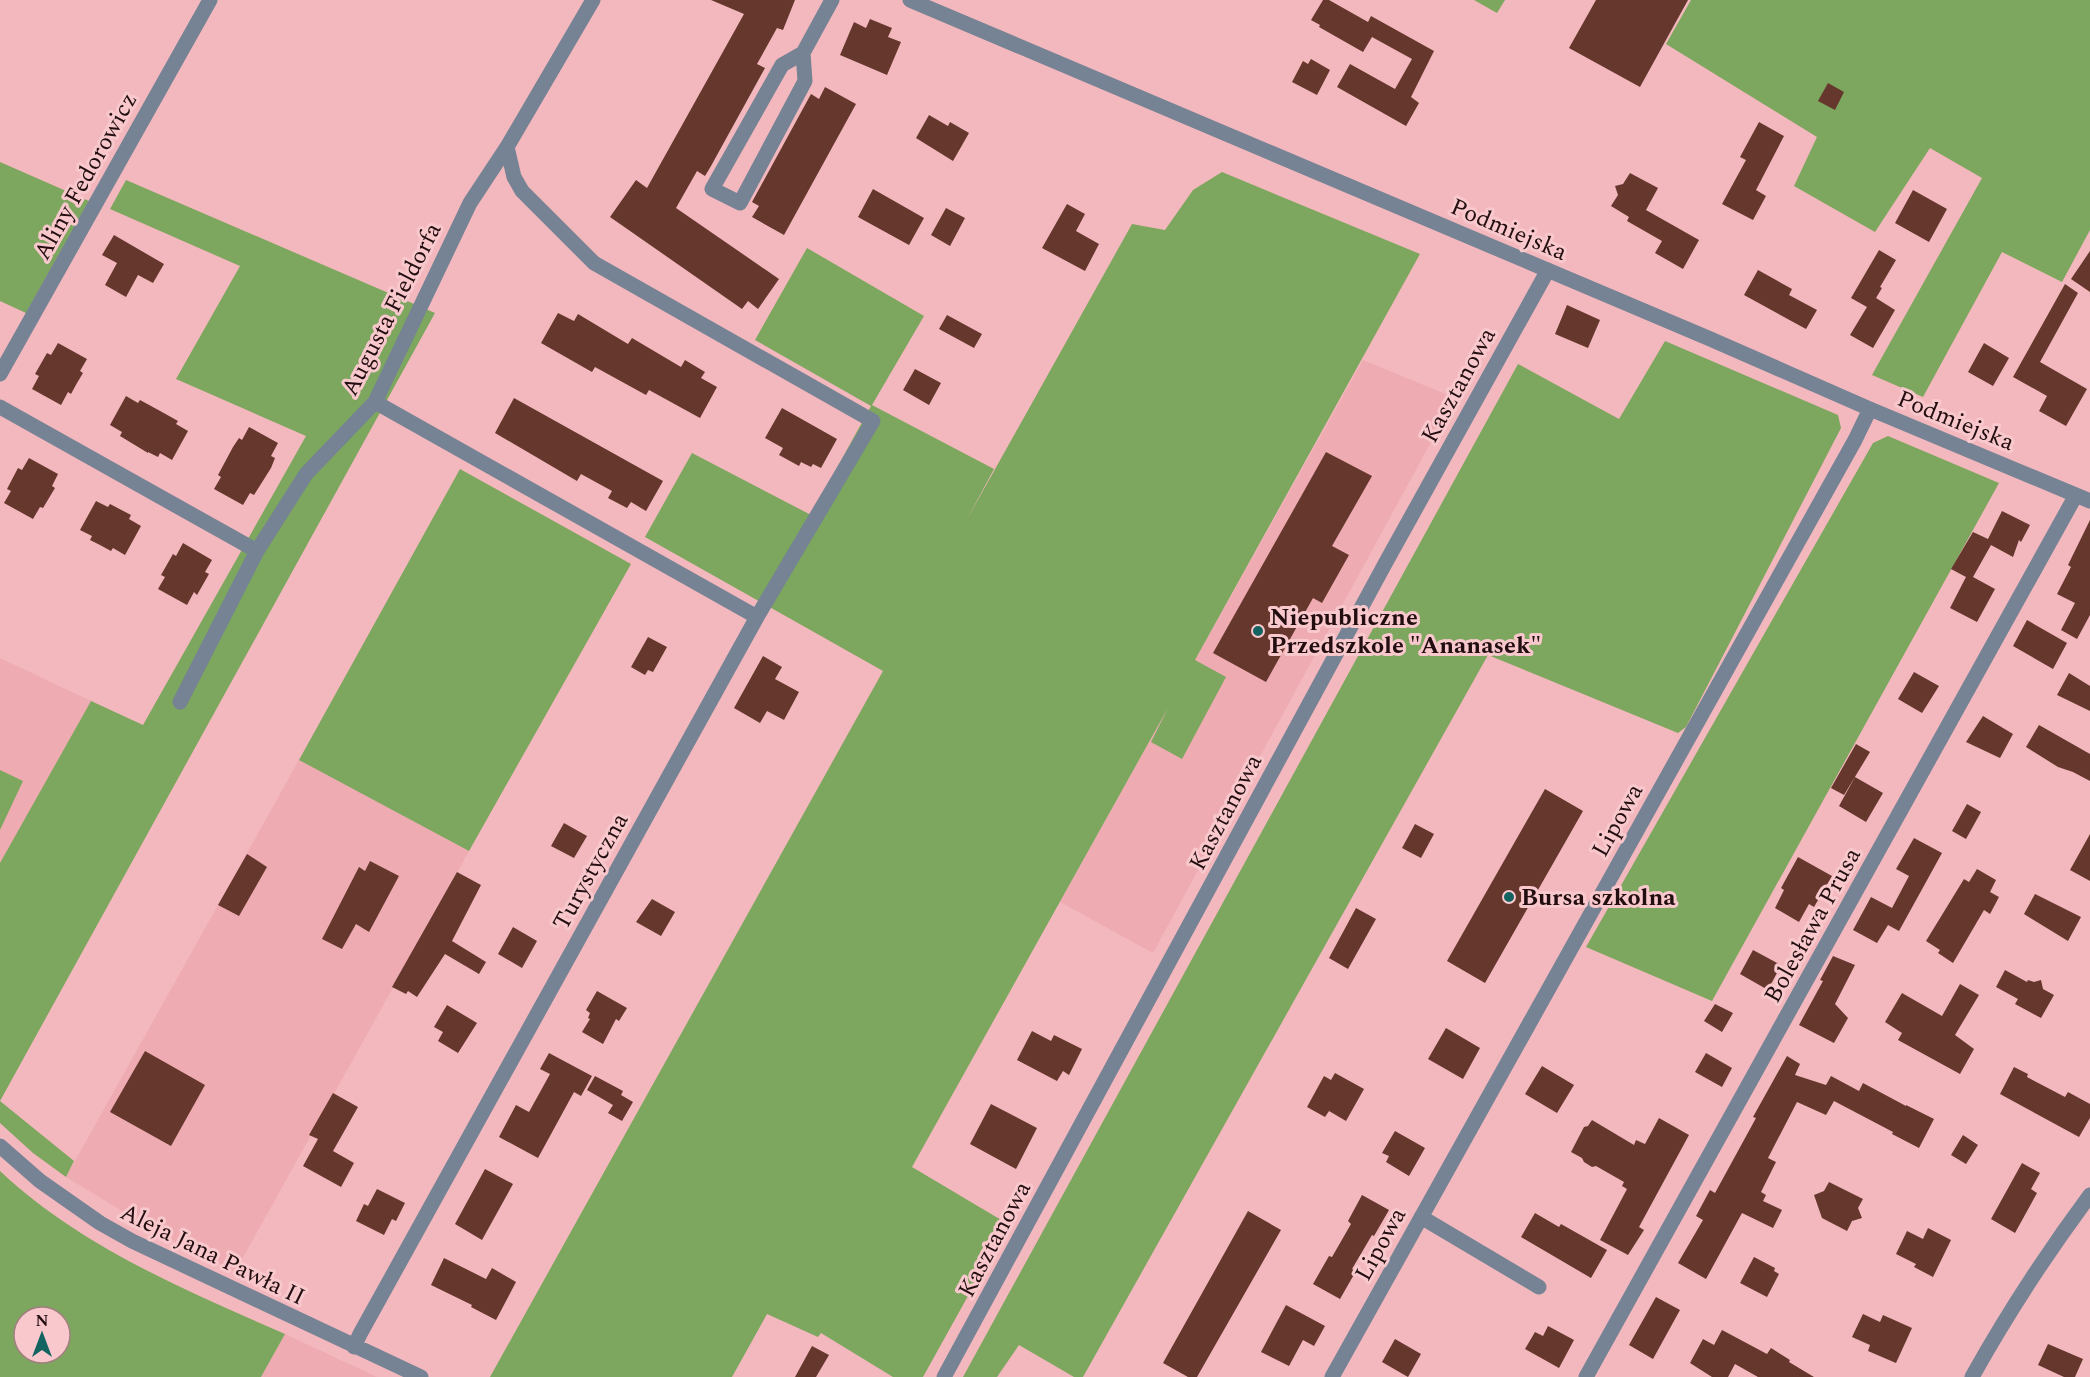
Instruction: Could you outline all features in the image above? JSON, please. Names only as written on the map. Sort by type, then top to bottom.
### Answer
[{"type":"street","name":"Aliny Fedorowicz","points":[[0,374],[210,0]]},
{"type":"street","name":"Augusta Fieldorfa","points":[[180,702],[257,551],[306,474],[375,402],[470,203],[507,147],[593,0]]},
{"type":"street","points":[[803,53],[805,81],[740,203],[712,189],[782,65],[803,53],[832,0]]},
{"type":"street","name":"Podmiejska","points":[[910,0],[2083,498]]},
{"type":"street","name":"Turystyczna","points":[[354,1347],[502,1075],[757,617],[873,421],[594,262],[522,191],[514,177],[507,147]]},
{"type":"street","name":"Kasztanowa","points":[[945,1377],[1386,562],[1548,270]]},
{"type":"street","points":[[375,402],[757,617]]},
{"type":"street","points":[[0,407],[257,551]]},
{"type":"street","name":"Lipowa","points":[[1332,1377],[1870,409]]},
{"type":"street","name":"Bolesława Prusa","points":[[1586,1377],[2083,498]]},
{"type":"street","name":"Aleja Jana Pawła II","points":[[0,1146],[40,1181],[99,1223],[181,1266],[420,1377]]},
{"type":"street","points":[[1972,1377],[1994,1338],[2090,1195]]},
{"type":"street","points":[[1421,1216],[1539,1287]]},
{"type":"shaded area","points":[[1363,360],[1455,398],[1153,953],[1060,902]]},
{"type":"shaded area","points":[[0,658],[91,701],[0,863]]},
{"type":"shaded area","points":[[299,760],[469,851],[235,1272],[155,1231],[66,1177]]},
{"type":"shaded area","points":[[285,1334],[377,1377],[261,1377]]},
{"type":"green space","points":[[1474,0],[1505,0],[1497,13]]},
{"type":"green space","points":[[1691,0],[2090,0],[2090,230],[2062,282],[2002,252],[1923,397],[1872,375],[1982,178],[1930,148],[1875,232],[1794,186],[1817,137],[1666,44]]},
{"type":"green space","points":[[0,162],[89,201],[26,313],[0,301]]},
{"type":"green space","points":[[1222,172],[1420,254],[1195,660],[1226,677],[1182,759],[1151,742],[1168,708],[912,1167],[1008,1224],[923,1377],[893,1377],[821,1333],[818,1337],[767,1314],[732,1377],[490,1377],[883,671],[645,537],[692,453],[811,515],[871,406],[755,340],[807,248],[924,316],[872,405],[994,469],[965,523],[1132,224],[1165,230],[1193,190]]},
{"type":"green space","points":[[126,180],[435,313],[0,1101],[0,863],[91,701],[143,725],[306,436],[176,379],[240,266],[110,209]]},
{"type":"green space","points":[[1665,341],[1838,415],[1841,428],[1686,727],[1678,733],[1488,655],[1083,1377],[1074,1377],[1019,1345],[997,1377],[963,1377],[1518,364],[1619,419]]},
{"type":"green space","points":[[1888,436],[1999,483],[1712,1001],[1586,947],[1873,443]]},
{"type":"green space","points":[[460,469],[631,564],[469,851],[299,760]]},
{"type":"green space","points":[[0,770],[23,781],[0,830]]},
{"type":"green space","points":[[0,1101],[74,1161],[66,1177],[33,1153],[0,1123]]},
{"type":"green space","points":[[0,1171],[31,1198],[99,1244],[172,1283],[285,1334],[261,1377],[0,1377]]},
{"type":"building","points":[[711,0],[795,0],[783,30],[777,28],[757,64],[765,68],[711,166],[705,176],[697,171],[676,208],[779,279],[758,309],[748,301],[742,309],[610,217],[636,180],[647,188],[744,14]]},
{"type":"building","points":[[1323,0],[1329,0],[1368,22],[1371,16],[1434,51],[1411,97],[1419,103],[1406,126],[1337,87],[1350,64],[1395,89],[1412,59],[1372,37],[1363,52],[1319,27],[1320,25],[1311,20]]},
{"type":"building","points":[[1596,0],[1688,0],[1640,87],[1569,48]]},
{"type":"building","points":[[870,19],[892,28],[888,37],[901,42],[887,75],[840,55],[854,22],[866,28]]},
{"type":"building","points":[[1311,59],[1330,70],[1317,95],[1292,82],[1303,61],[1308,64]]},
{"type":"building","points":[[1828,83],[1844,92],[1835,110],[1818,101]]},
{"type":"building","points":[[825,87],[856,104],[784,235],[752,217],[759,206],[752,202],[811,94],[819,99]]},
{"type":"building","points":[[929,115],[948,126],[950,122],[969,133],[953,161],[916,138]]},
{"type":"building","points":[[1759,122],[1784,136],[1756,190],[1766,196],[1753,220],[1722,204],[1746,160],[1740,157]]},
{"type":"building","points":[[1630,173],[1658,188],[1646,210],[1699,240],[1683,269],[1655,253],[1662,241],[1627,221],[1629,217],[1611,206],[1618,195],[1615,186],[1623,184]]},
{"type":"building","points":[[873,189],[924,218],[909,245],[858,217]]},
{"type":"building","points":[[1913,190],[1947,209],[1929,242],[1895,223]]},
{"type":"building","points":[[1067,204],[1085,214],[1076,231],[1099,244],[1085,271],[1042,248]]},
{"type":"building","points":[[946,208],[965,218],[950,246],[931,235]]},
{"type":"building","points":[[114,235],[164,264],[153,283],[138,275],[126,297],[105,285],[117,263],[102,255]]},
{"type":"building","points":[[1879,250],[1896,260],[1876,298],[1895,310],[1873,348],[1850,335],[1867,307],[1851,298]]},
{"type":"building","points":[[2090,251],[2090,292],[2071,279]]},
{"type":"building","points":[[1758,270],[1792,289],[1789,295],[1817,310],[1806,329],[1744,295]]},
{"type":"building","points":[[2065,284],[2078,293],[2040,362],[2087,389],[2066,426],[2039,411],[2047,396],[2013,377]]},
{"type":"building","points":[[1567,305],[1600,320],[1588,348],[1555,334]]},
{"type":"building","points":[[558,313],[574,321],[578,314],[628,344],[632,338],[681,367],[685,360],[705,372],[701,378],[717,387],[700,418],[649,390],[646,395],[595,367],[592,372],[541,343]]},
{"type":"building","points":[[947,315],[982,334],[974,348],[939,329]]},
{"type":"building","points":[[58,343],[87,359],[80,371],[83,373],[71,394],[68,392],[61,405],[32,389],[39,376],[35,374],[47,353],[51,355]]},
{"type":"building","points":[[1984,343],[2009,358],[1993,386],[1968,372]]},
{"type":"building","points":[[915,369],[941,383],[929,405],[903,390]]},
{"type":"building","points":[[126,396],[138,403],[140,400],[178,421],[176,424],[188,431],[172,460],[160,453],[158,457],[148,453],[120,436],[122,432],[110,425]]},
{"type":"building","points":[[514,398],[663,481],[646,511],[631,502],[627,508],[608,498],[612,491],[581,474],[577,481],[495,433]]},
{"type":"building","points":[[782,408],[837,439],[821,468],[813,464],[811,467],[801,462],[799,466],[779,455],[783,448],[765,438]]},
{"type":"building","points":[[249,427],[278,443],[271,456],[275,458],[271,468],[254,495],[250,493],[243,505],[214,489],[221,477],[218,475],[233,447],[239,438],[242,440]]},
{"type":"building","points":[[1326,452],[1372,476],[1332,546],[1349,555],[1322,603],[1313,598],[1266,682],[1213,653]]},
{"type":"building","points":[[29,458],[58,474],[52,486],[55,488],[33,519],[4,503],[11,491],[7,489],[18,468],[22,470]]},
{"type":"building","points":[[96,501],[108,507],[110,504],[131,515],[129,519],[141,526],[125,555],[113,548],[111,551],[90,540],[92,536],[80,530]]},
{"type":"building","points":[[2002,511],[2030,525],[2021,542],[2019,540],[2013,557],[1991,545],[1973,577],[1995,589],[1977,622],[1950,608],[1966,577],[1951,569],[1973,532],[1988,539]]},
{"type":"building","points":[[2090,520],[2090,615],[2077,639],[2061,630],[2075,603],[2057,594]]},
{"type":"building","points":[[183,543],[212,560],[205,572],[209,574],[197,595],[194,592],[187,605],[158,589],[165,577],[161,575],[173,554],[176,556]]},
{"type":"building","points":[[2027,620],[2067,643],[2053,669],[2013,646]]},
{"type":"building","points":[[648,637],[667,647],[653,672],[648,670],[645,675],[631,667]]},
{"type":"building","points":[[763,656],[782,667],[775,679],[799,692],[784,720],[767,711],[760,723],[734,708]]},
{"type":"building","points":[[1914,672],[1939,686],[1922,713],[1898,699]]},
{"type":"building","points":[[2069,673],[2090,686],[2090,711],[2057,695]]},
{"type":"building","points":[[1983,716],[2013,734],[2000,758],[1966,742]]},
{"type":"building","points":[[2039,725],[2090,754],[2090,781],[2058,767],[2026,747]]},
{"type":"building","points":[[1856,744],[1870,752],[1844,795],[1831,788]]},
{"type":"building","points":[[1855,777],[1883,793],[1866,822],[1839,806]]},
{"type":"building","name":"Bursa szkolna","points":[[1545,789],[1583,811],[1485,983],[1447,961]]},
{"type":"building","points":[[1967,804],[1981,812],[1966,839],[1952,831]]},
{"type":"building","points":[[564,823],[587,836],[574,858],[551,846]]},
{"type":"building","points":[[1415,824],[1434,834],[1421,858],[1402,848]]},
{"type":"building","points":[[2090,834],[2090,881],[2070,870]]},
{"type":"building","points":[[1914,838],[1942,853],[1899,931],[1888,925],[1877,943],[1853,930],[1871,897],[1892,908],[1909,876],[1896,869]]},
{"type":"building","points":[[247,854],[267,867],[239,916],[218,905]]},
{"type":"building","points":[[1798,857],[1832,876],[1814,907],[1809,904],[1799,922],[1775,908],[1784,890],[1781,888]]},
{"type":"building","points":[[370,861],[399,876],[369,932],[356,924],[342,949],[322,939],[359,867],[365,871]]},
{"type":"building","points":[[1977,869],[1996,880],[1990,892],[1999,897],[1990,914],[1984,910],[1953,963],[1938,953],[1940,950],[1926,941],[1964,879],[1969,882]]},
{"type":"building","points":[[457,872],[481,885],[452,941],[486,962],[479,974],[445,954],[417,997],[408,991],[406,994],[392,987]]},
{"type":"building","points":[[2035,894],[2081,917],[2068,941],[2024,914]]},
{"type":"building","points":[[652,899],[675,912],[661,936],[636,922]]},
{"type":"building","points":[[1356,908],[1376,919],[1348,969],[1329,958]]},
{"type":"building","points":[[513,927],[537,941],[522,968],[498,954]]},
{"type":"building","points":[[1753,950],[1781,965],[1768,990],[1740,974]]},
{"type":"building","points":[[1833,956],[1855,965],[1835,1004],[1848,1018],[1834,1043],[1799,1025],[1823,981],[1820,980]]},
{"type":"building","points":[[2005,970],[2027,982],[2028,980],[2034,982],[2041,980],[2043,989],[2054,995],[2041,1018],[2015,1004],[2018,999],[1996,987]]},
{"type":"building","points":[[1960,984],[1979,995],[1955,1035],[1974,1049],[1960,1074],[1898,1040],[1902,1033],[1885,1022],[1902,993],[1942,1016]]},
{"type":"building","points":[[597,991],[627,1008],[619,1021],[616,1019],[603,1044],[582,1032],[590,1019],[588,1018],[590,1013],[586,1010]]},
{"type":"building","points":[[1715,1004],[1733,1013],[1722,1032],[1704,1021]]},
{"type":"building","points":[[447,1005],[477,1023],[458,1053],[438,1041],[443,1032],[434,1027]]},
{"type":"building","points":[[1446,1028],[1480,1048],[1463,1079],[1428,1059]]},
{"type":"building","points":[[1032,1031],[1051,1041],[1054,1035],[1082,1049],[1069,1075],[1063,1071],[1057,1081],[1017,1060]]},
{"type":"building","points":[[145,1051],[205,1085],[171,1146],[110,1112]]},
{"type":"building","points":[[549,1053],[592,1076],[581,1096],[574,1092],[538,1158],[499,1137],[516,1105],[529,1112],[550,1074],[540,1069]]},
{"type":"building","points":[[1706,1053],[1732,1068],[1722,1087],[1695,1072]]},
{"type":"building","points":[[1787,1056],[1800,1064],[1795,1075],[1826,1085],[1831,1076],[1859,1091],[1863,1083],[1934,1119],[1919,1148],[1834,1101],[1826,1115],[1797,1102],[1768,1158],[1776,1162],[1761,1192],[1766,1195],[1763,1201],[1782,1210],[1773,1228],[1742,1213],[1706,1279],[1678,1263],[1703,1220],[1696,1216],[1710,1190],[1715,1193]]},
{"type":"building","points":[[1542,1066],[1574,1085],[1557,1113],[1525,1094]]},
{"type":"building","points":[[2014,1067],[2028,1074],[2027,1077],[2065,1097],[2068,1092],[2090,1104],[2090,1118],[2079,1137],[2000,1094]]},
{"type":"building","points":[[1335,1073],[1364,1089],[1346,1121],[1329,1111],[1325,1117],[1307,1107],[1324,1076],[1331,1080]]},
{"type":"building","points":[[595,1076],[623,1091],[621,1095],[633,1102],[622,1121],[608,1113],[613,1105],[587,1090]]},
{"type":"building","points":[[333,1093],[358,1107],[333,1151],[354,1163],[341,1187],[303,1166],[318,1139],[309,1135]]},
{"type":"building","points":[[991,1104],[1037,1128],[1016,1169],[970,1144]]},
{"type":"building","points":[[1659,1118],[1689,1135],[1639,1227],[1644,1230],[1628,1255],[1600,1240],[1627,1189],[1622,1186],[1624,1182],[1596,1166],[1592,1167],[1571,1152],[1584,1127],[1588,1126],[1592,1120],[1634,1145],[1636,1140],[1645,1144]]},
{"type":"building","points":[[1395,1131],[1425,1148],[1409,1176],[1386,1162],[1389,1156],[1382,1153]]},
{"type":"building","points":[[1963,1135],[1978,1145],[1966,1164],[1951,1155]]},
{"type":"building","points":[[2022,1163],[2040,1173],[2031,1189],[2037,1193],[2015,1233],[1991,1219]]},
{"type":"building","points":[[485,1169],[513,1184],[482,1240],[455,1224]]},
{"type":"building","points":[[1829,1182],[1863,1199],[1858,1208],[1862,1218],[1852,1221],[1847,1231],[1822,1218],[1814,1195],[1824,1191]]},
{"type":"building","points":[[377,1189],[405,1203],[396,1221],[392,1219],[384,1235],[356,1221],[364,1204],[368,1206]]},
{"type":"building","points":[[1362,1195],[1389,1210],[1352,1269],[1356,1271],[1340,1299],[1313,1284],[1351,1224],[1348,1221]]},
{"type":"building","points":[[1248,1211],[1281,1230],[1197,1377],[1188,1377],[1163,1363]]},
{"type":"building","points":[[1535,1213],[1559,1227],[1561,1224],[1607,1250],[1591,1278],[1521,1237]]},
{"type":"building","points":[[1928,1228],[1951,1240],[1933,1277],[1914,1267],[1916,1264],[1896,1254],[1907,1231],[1923,1239]]},
{"type":"building","points":[[1754,1257],[1775,1268],[1774,1271],[1779,1274],[1767,1297],[1740,1283]]},
{"type":"building","points":[[444,1258],[486,1279],[492,1268],[516,1282],[496,1320],[471,1307],[472,1305],[431,1285]]},
{"type":"building","points":[[1656,1297],[1680,1310],[1653,1359],[1629,1345]]},
{"type":"building","points":[[1286,1305],[1325,1326],[1314,1346],[1303,1340],[1289,1366],[1261,1352]]},
{"type":"building","points":[[1863,1314],[1880,1322],[1883,1315],[1912,1328],[1896,1363],[1868,1351],[1870,1345],[1852,1337]]},
{"type":"building","points":[[1548,1326],[1574,1340],[1559,1368],[1525,1349],[1535,1332],[1543,1336]]},
{"type":"building","points":[[1722,1330],[1767,1354],[1771,1348],[1814,1377],[1758,1377],[1735,1364],[1728,1377],[1712,1377],[1690,1363],[1703,1339],[1714,1345]]},
{"type":"building","points":[[1395,1339],[1421,1354],[1408,1377],[1382,1362]]},
{"type":"building","points":[[2048,1344],[2083,1359],[2075,1377],[2064,1377],[2038,1365]]},
{"type":"building","points":[[812,1346],[829,1355],[816,1377],[795,1377]]},
{"type":"place","name":"Niepubliczne Przedszkole \"Ananasek\"","points":[[1258,631]]},
{"type":"place","name":"Bursa szkolna","points":[[1509,897]]}]
